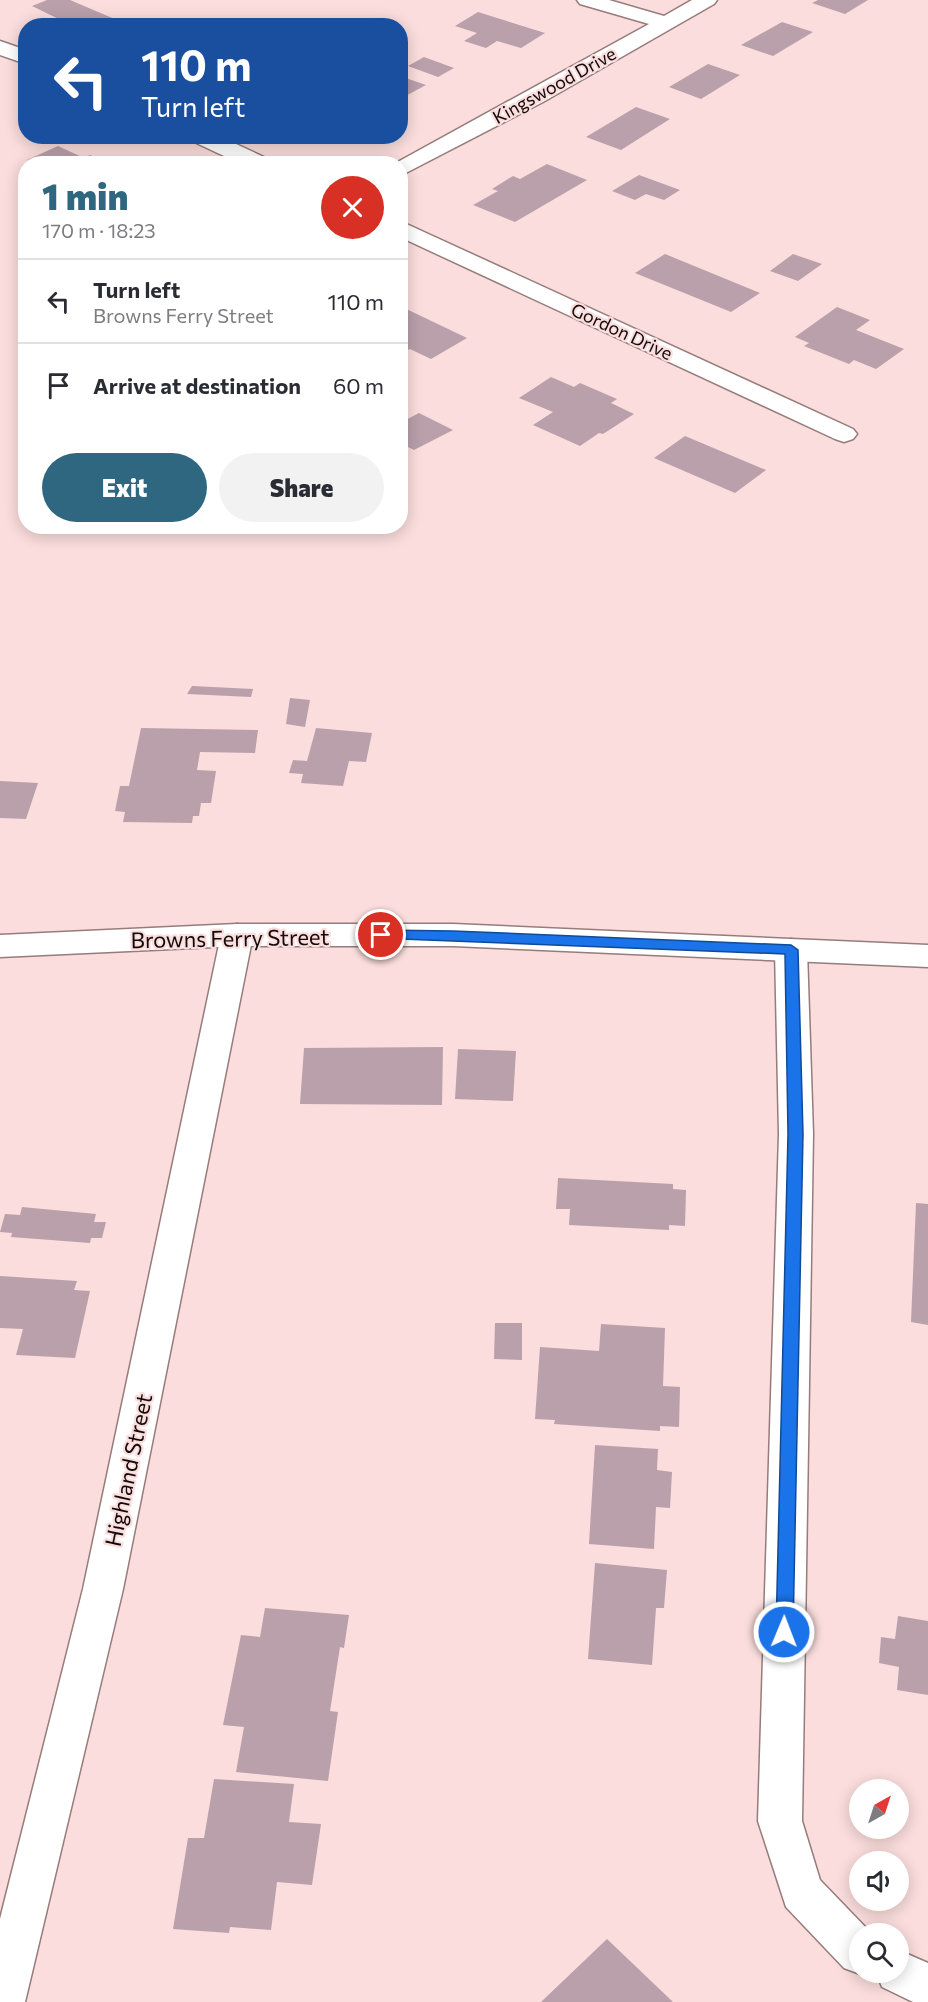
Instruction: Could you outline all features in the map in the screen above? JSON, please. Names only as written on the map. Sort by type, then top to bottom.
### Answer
[{"type":"street","points":[[587,0],[666,23]]},
{"type":"street","name":"Kingswood Drive","points":[[408,165],[535,97],[706,0]]},
{"type":"street","points":[[0,47],[18,55]]},
{"type":"street","points":[[217,144],[243,156]]},
{"type":"street","name":"Gordon Drive","points":[[408,232],[844,435]]},
{"type":"street","name":"Browns Ferry Street","points":[[0,946],[237,935],[453,935],[928,956]]},
{"type":"street","name":"Highland Street","points":[[2,2002],[103,1589],[237,935]]},
{"type":"street","points":[[791,950],[796,1134],[780,1821],[802,1892],[849,1941]]},
{"type":"street","points":[[909,1977],[928,1986]]},
{"type":"building","points":[[47,0],[70,0],[112,18],[57,18],[32,6]]},
{"type":"building","points":[[818,0],[868,0],[845,14],[812,3]]},
{"type":"building","points":[[478,12],[545,33],[521,48],[497,41],[486,48],[464,41],[477,33],[455,26]]},
{"type":"building","points":[[782,22],[813,32],[773,56],[741,45]]},
{"type":"building","points":[[424,57],[454,68],[438,77],[408,66]]},
{"type":"building","points":[[708,64],[740,75],[701,99],[669,87]]},
{"type":"building","points":[[408,79],[426,85],[408,95]]},
{"type":"building","points":[[636,107],[670,119],[621,150],[586,137]]},
{"type":"building","points":[[58,146],[80,156],[36,156]]},
{"type":"building","points":[[547,164],[587,180],[515,222],[473,205],[498,191],[492,189],[513,176],[520,179]]},
{"type":"building","points":[[639,175],[680,190],[664,200],[646,194],[635,200],[612,191]]},
{"type":"building","points":[[665,254],[760,293],[731,312],[635,273]]},
{"type":"building","points":[[793,254],[822,264],[798,281],[770,271]]},
{"type":"building","points":[[837,307],[870,320],[856,330],[904,349],[876,369],[854,360],[849,364],[804,346],[809,343],[795,337]]},
{"type":"building","points":[[408,310],[467,338],[431,359],[408,350]]},
{"type":"building","points":[[551,377],[574,387],[580,383],[617,399],[611,403],[634,414],[580,446],[533,425],[553,412],[519,398]]},
{"type":"building","points":[[419,413],[453,430],[414,450],[408,447],[408,419]]},
{"type":"building","points":[[685,436],[766,470],[735,493],[654,458]]},
{"type":"building","points":[[192,686],[253,689],[251,697],[187,694]]},
{"type":"building","points":[[290,698],[310,700],[305,727],[286,724]]},
{"type":"building","points":[[141,728],[258,730],[255,753],[200,752],[197,770],[216,771],[211,803],[201,803],[199,816],[193,816],[192,823],[123,822],[125,812],[115,811],[120,786],[129,786]]},
{"type":"building","points":[[316,728],[372,733],[366,762],[349,761],[343,786],[301,783],[303,774],[289,773],[293,760],[307,761]]},
{"type":"building","points":[[0,781],[38,783],[26,819],[0,818]]},
{"type":"building","points":[[443,1047],[442,1105],[300,1104],[304,1048]]},
{"type":"building","points":[[458,1049],[516,1051],[513,1101],[455,1099]]},
{"type":"building","points":[[558,1178],[673,1184],[673,1189],[686,1190],[685,1226],[669,1225],[669,1230],[569,1225],[570,1209],[556,1209]]},
{"type":"building","points":[[916,1203],[928,1204],[928,1325],[911,1322]]},
{"type":"building","points":[[22,1207],[96,1214],[94,1222],[106,1222],[102,1238],[91,1238],[90,1243],[11,1237],[12,1233],[0,1232],[5,1214],[20,1215]]},
{"type":"building","points":[[0,1276],[77,1281],[74,1290],[90,1291],[75,1358],[16,1355],[23,1329],[0,1328]]},
{"type":"building","points":[[495,1323],[522,1323],[522,1360],[494,1359]]},
{"type":"building","points":[[601,1324],[665,1328],[663,1386],[680,1387],[679,1427],[660,1426],[660,1431],[554,1424],[555,1420],[535,1419],[540,1347],[599,1351]]},
{"type":"building","points":[[595,1445],[658,1449],[657,1470],[672,1472],[670,1508],[656,1507],[654,1549],[589,1544]]},
{"type":"building","points":[[595,1563],[667,1570],[664,1608],[656,1608],[652,1665],[588,1659]]},
{"type":"building","points":[[265,1608],[349,1615],[344,1648],[340,1647],[330,1711],[338,1712],[328,1781],[236,1772],[244,1727],[223,1725],[241,1635],[260,1637]]},
{"type":"building","points":[[898,1616],[928,1621],[928,1695],[897,1690],[899,1667],[879,1663],[881,1637],[895,1639]]},
{"type":"building","points":[[214,1779],[294,1784],[289,1822],[321,1824],[312,1885],[277,1882],[271,1930],[230,1927],[229,1933],[173,1929],[188,1838],[204,1838]]},
{"type":"building","points":[[607,1939],[673,2002],[541,2002]]},
{"type":"route","points":[[381,935],[453,935],[791,950],[796,1134],[784,1632]]}]
